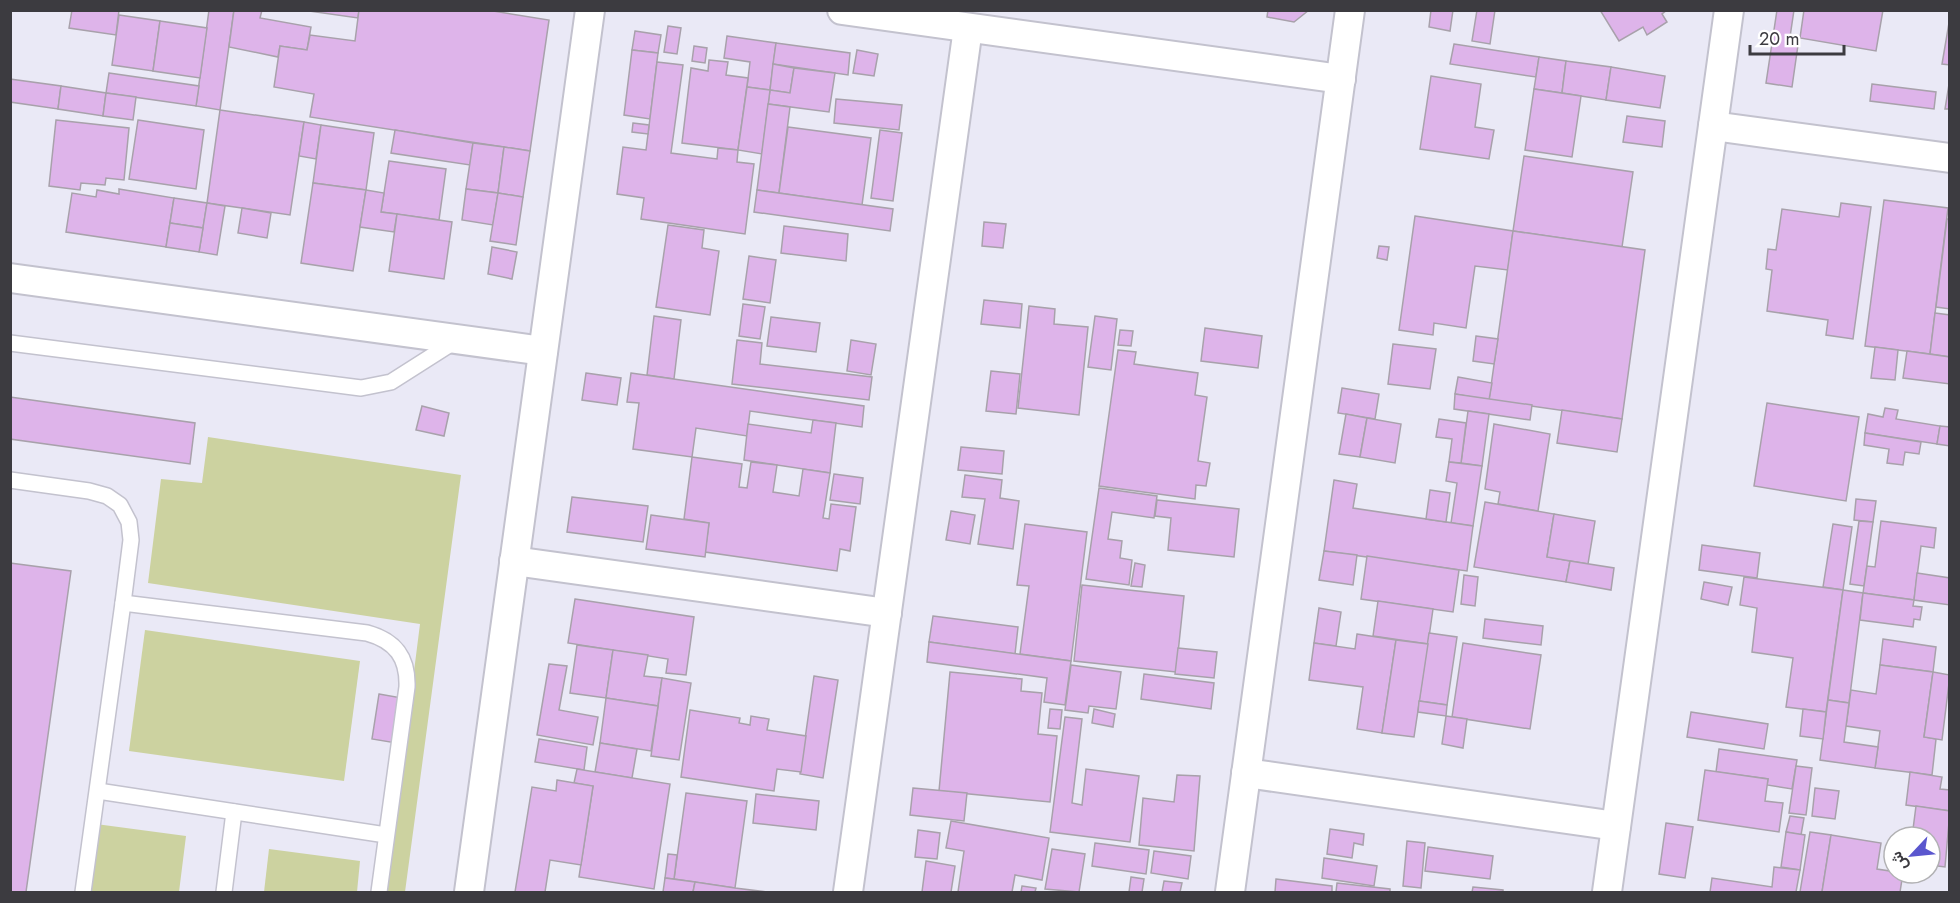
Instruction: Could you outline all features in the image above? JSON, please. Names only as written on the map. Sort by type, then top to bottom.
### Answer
[{"type":"street","points":[[469,892],[590,10]]},
{"type":"street","points":[[842,10],[1341,79]]},
{"type":"street","points":[[1230,892],[1350,10]]},
{"type":"street","points":[[1607,892],[1729,10]]},
{"type":"street","points":[[848,892],[968,28]]},
{"type":"street","points":[[1713,126],[1950,158]]},
{"type":"street","points":[[10,278],[543,351]]},
{"type":"street","points":[[514,561],[887,614]]},
{"type":"street","points":[[1246,773],[1616,825]]},
{"type":"lane","points":[[10,343],[362,388],[391,382],[458,340]]},
{"type":"lane","points":[[10,480],[89,491],[107,496],[120,505],[129,522],[131,540],[83,892]]},
{"type":"lane","points":[[123,603],[367,633],[382,637],[394,646],[404,659],[408,687],[379,892]]},
{"type":"lane","points":[[98,791],[386,835]]},
{"type":"lane","points":[[224,892],[234,812]]},
{"type":"green space","points":[[208,437],[461,475],[405,892],[386,892],[420,624],[148,583],[161,479],[202,483]]},
{"type":"green space","points":[[145,630],[360,661],[344,781],[129,751]]},
{"type":"green space","points":[[96,824],[186,836],[179,892],[88,892]]},
{"type":"green space","points":[[269,849],[360,861],[357,892],[264,892]]},
{"type":"building","points":[[72,10],[119,10],[116,35],[69,28]]},
{"type":"building","points":[[209,10],[234,10],[220,110],[196,106]]},
{"type":"building","points":[[234,10],[262,10],[260,18],[311,27],[307,50],[280,46],[278,57],[229,47]]},
{"type":"building","points":[[302,10],[359,10],[358,18]]},
{"type":"building","points":[[359,10],[487,10],[549,20],[530,151],[310,117],[314,94],[274,87],[280,46],[307,50],[310,35],[355,41]]},
{"type":"building","points":[[1268,10],[1309,10],[1294,22],[1267,17]]},
{"type":"building","points":[[1431,10],[1453,10],[1450,31],[1429,27]]},
{"type":"building","points":[[1477,10],[1495,10],[1490,44],[1472,41]]},
{"type":"building","points":[[1600,10],[1667,10],[1662,14],[1667,22],[1647,35],[1643,27],[1619,41]]},
{"type":"building","points":[[1777,10],[1794,10],[1790,37],[1799,38],[1792,87],[1766,83]]},
{"type":"building","points":[[1804,10],[1883,10],[1876,51],[1800,38]]},
{"type":"building","points":[[119,15],[160,21],[153,71],[112,65]]},
{"type":"building","points":[[1950,17],[1950,65],[1942,64]]},
{"type":"building","points":[[160,21],[207,28],[200,78],[153,71]]},
{"type":"building","points":[[668,26],[681,28],[677,54],[664,52]]},
{"type":"building","points":[[635,31],[661,35],[658,53],[632,50]]},
{"type":"building","points":[[727,36],[776,43],[770,90],[747,87],[750,62],[724,58]]},
{"type":"building","points":[[776,43],[850,53],[848,75],[773,64]]},
{"type":"building","points":[[1454,44],[1539,57],[1536,77],[1450,64]]},
{"type":"building","points":[[694,46],[707,48],[705,63],[692,61]]},
{"type":"building","points":[[632,50],[658,53],[650,119],[624,115]]},
{"type":"building","points":[[857,50],[878,54],[874,76],[853,73]]},
{"type":"building","points":[[1539,57],[1566,61],[1562,93],[1534,89]]},
{"type":"building","points":[[709,60],[728,62],[726,75],[748,78],[738,150],[682,143],[691,68],[708,71]]},
{"type":"building","points":[[1566,61],[1611,67],[1606,100],[1562,93]]},
{"type":"building","points":[[657,62],[683,65],[671,153],[717,159],[718,148],[738,150],[737,162],[754,164],[745,234],[641,219],[644,198],[617,194],[623,147],[646,150]]},
{"type":"building","points":[[773,64],[794,68],[790,93],[770,90]]},
{"type":"building","points":[[1611,67],[1665,76],[1660,108],[1606,100]]},
{"type":"building","points":[[794,68],[835,73],[829,112],[768,104],[770,90],[790,93]]},
{"type":"building","points":[[109,73],[199,86],[196,106],[106,93]]},
{"type":"building","points":[[1431,76],[1481,84],[1475,127],[1494,130],[1489,159],[1420,149]]},
{"type":"building","points":[[1950,78],[1950,109],[1945,109]]},
{"type":"building","points":[[10,79],[61,86],[58,109],[10,102]]},
{"type":"building","points":[[1872,84],[1936,92],[1934,109],[1870,101]]},
{"type":"building","points":[[61,86],[106,93],[103,116],[58,109]]},
{"type":"building","points":[[747,87],[770,90],[762,154],[738,150]]},
{"type":"building","points":[[1534,89],[1581,96],[1572,157],[1525,150]]},
{"type":"building","points":[[106,93],[136,97],[133,120],[103,116]]},
{"type":"building","points":[[836,99],[902,105],[899,130],[834,123]]},
{"type":"building","points":[[768,104],[790,107],[779,193],[757,190]]},
{"type":"building","points":[[220,110],[304,122],[290,215],[207,203]]},
{"type":"building","points":[[1627,116],[1665,121],[1662,147],[1623,142]]},
{"type":"building","points":[[56,120],[129,128],[124,180],[106,178],[105,185],[81,183],[80,190],[49,186]]},
{"type":"building","points":[[138,120],[204,130],[196,189],[129,179]]},
{"type":"building","points":[[304,122],[321,125],[316,159],[299,156]]},
{"type":"building","points":[[633,123],[649,125],[648,134],[632,132]]},
{"type":"building","points":[[321,125],[374,133],[366,190],[313,183]]},
{"type":"building","points":[[788,127],[871,138],[862,205],[779,193]]},
{"type":"building","points":[[395,130],[473,143],[470,165],[391,153]]},
{"type":"building","points":[[880,130],[902,133],[893,201],[871,198]]},
{"type":"building","points":[[473,143],[504,147],[498,193],[466,189]]},
{"type":"building","points":[[504,147],[530,151],[523,197],[498,193]]},
{"type":"building","points":[[1524,156],[1633,172],[1622,247],[1513,231]]},
{"type":"building","points":[[389,161],[446,169],[439,220],[381,212]]},
{"type":"building","points":[[313,183],[366,190],[353,271],[301,263]]},
{"type":"building","points":[[119,189],[174,198],[166,247],[66,232],[72,193],[96,197],[97,190],[119,194]]},
{"type":"building","points":[[466,189],[498,193],[493,225],[462,220]]},
{"type":"building","points":[[366,190],[384,193],[381,212],[397,214],[394,232],[360,227]]},
{"type":"building","points":[[757,190],[893,209],[890,231],[754,212]]},
{"type":"building","points":[[498,193],[523,197],[516,245],[490,241]]},
{"type":"building","points":[[174,198],[207,203],[203,228],[170,223]]},
{"type":"building","points":[[1884,200],[1948,208],[1930,354],[1865,346]]},
{"type":"building","points":[[207,203],[225,206],[217,255],[199,252]]},
{"type":"building","points":[[1841,203],[1871,207],[1853,339],[1826,335],[1828,320],[1767,311],[1772,270],[1766,269],[1768,249],[1776,250],[1782,209],[1839,217]]},
{"type":"building","points":[[242,208],[271,213],[267,238],[238,233]]},
{"type":"building","points":[[397,214],[452,222],[444,279],[389,271]]},
{"type":"building","points":[[1415,216],[1513,231],[1508,270],[1475,266],[1466,328],[1434,323],[1433,335],[1399,330]]},
{"type":"building","points":[[1947,219],[1950,219],[1950,309],[1936,307]]},
{"type":"building","points":[[984,222],[1006,224],[1003,248],[982,246]]},
{"type":"building","points":[[170,223],[203,228],[199,252],[166,247]]},
{"type":"building","points":[[668,225],[704,230],[702,248],[719,251],[710,315],[656,307]]},
{"type":"building","points":[[784,226],[848,234],[846,261],[781,253]]},
{"type":"building","points":[[1513,231],[1645,250],[1622,419],[1489,400]]},
{"type":"building","points":[[1379,246],[1389,247],[1387,260],[1377,258]]},
{"type":"building","points":[[492,247],[517,252],[512,279],[488,274]]},
{"type":"building","points":[[749,256],[776,260],[770,303],[743,299]]},
{"type":"building","points":[[984,300],[1022,304],[1020,328],[981,324]]},
{"type":"building","points":[[743,304],[765,307],[760,339],[739,336]]},
{"type":"building","points":[[1029,306],[1055,309],[1054,324],[1088,327],[1079,415],[1018,408]]},
{"type":"building","points":[[1935,313],[1950,315],[1950,357],[1930,354]]},
{"type":"building","points":[[654,316],[681,320],[674,379],[647,375]]},
{"type":"building","points":[[1095,316],[1117,319],[1111,370],[1088,367]]},
{"type":"building","points":[[771,317],[820,323],[816,352],[767,346]]},
{"type":"building","points":[[1205,328],[1262,336],[1258,368],[1201,361]]},
{"type":"building","points":[[1120,330],[1133,331],[1131,346],[1118,345]]},
{"type":"building","points":[[1476,336],[1498,339],[1494,364],[1473,361]]},
{"type":"building","points":[[737,340],[762,343],[760,364],[872,377],[869,400],[732,384]]},
{"type":"building","points":[[851,340],[876,344],[871,375],[847,371]]},
{"type":"building","points":[[1393,344],[1436,349],[1430,389],[1388,384]]},
{"type":"building","points":[[1875,347],[1898,350],[1895,380],[1871,378]]},
{"type":"building","points":[[1118,350],[1136,352],[1134,364],[1198,373],[1195,395],[1207,397],[1198,461],[1210,463],[1206,486],[1196,485],[1195,499],[1099,486]]},
{"type":"building","points":[[1907,351],[1950,357],[1950,384],[1903,378]]},
{"type":"building","points":[[991,371],[1020,374],[1016,414],[986,411]]},
{"type":"building","points":[[586,373],[621,378],[617,405],[582,400]]},
{"type":"building","points":[[631,373],[864,406],[862,427],[750,411],[747,436],[696,428],[692,457],[633,449],[639,403],[627,402]]},
{"type":"building","points":[[1458,377],[1492,383],[1489,400],[1455,394]]},
{"type":"building","points":[[1342,388],[1379,394],[1375,419],[1338,413]]},
{"type":"building","points":[[1455,394],[1532,405],[1530,420],[1454,409]]},
{"type":"building","points":[[10,397],[195,423],[190,464],[10,439]]},
{"type":"building","points":[[1767,403],[1859,417],[1846,501],[1754,486]]},
{"type":"building","points":[[422,406],[449,413],[444,436],[416,430]]},
{"type":"building","points":[[1885,408],[1898,410],[1896,419],[1940,426],[1937,444],[1865,433],[1868,414],[1883,417]]},
{"type":"building","points":[[1562,410],[1622,419],[1617,452],[1557,443]]},
{"type":"building","points":[[1468,411],[1489,414],[1482,466],[1461,463]]},
{"type":"building","points":[[1346,414],[1367,418],[1360,457],[1339,454]]},
{"type":"building","points":[[1367,418],[1401,424],[1395,463],[1360,457]]},
{"type":"building","points":[[1439,419],[1466,423],[1461,463],[1449,462],[1452,439],[1436,437]]},
{"type":"building","points":[[813,420],[836,423],[830,473],[744,460],[748,424],[811,433]]},
{"type":"building","points":[[1494,424],[1550,434],[1538,511],[1498,504],[1500,492],[1485,489]]},
{"type":"building","points":[[1940,426],[1950,427],[1950,446],[1937,444]]},
{"type":"building","points":[[1865,433],[1921,442],[1919,454],[1905,452],[1903,465],[1887,463],[1889,449],[1864,445]]},
{"type":"building","points":[[961,447],[1004,451],[1002,474],[958,470]]},
{"type":"building","points":[[692,457],[742,464],[739,487],[747,488],[751,462],[777,465],[773,492],[799,496],[803,469],[830,473],[823,518],[829,519],[831,504],[856,507],[850,551],[840,549],[837,571],[705,552],[709,523],[684,519]]},
{"type":"building","points":[[1449,462],[1482,466],[1473,526],[1451,523],[1457,483],[1446,481]]},
{"type":"building","points":[[834,474],[863,478],[860,504],[830,500]]},
{"type":"building","points":[[965,475],[1002,480],[1000,498],[1019,501],[1013,549],[978,544],[985,499],[962,497]]},
{"type":"building","points":[[1334,480],[1357,484],[1353,508],[1473,526],[1467,571],[1324,551]]},
{"type":"building","points":[[1099,488],[1157,496],[1154,518],[1112,512],[1108,539],[1122,541],[1120,558],[1132,560],[1129,585],[1086,579]]},
{"type":"building","points":[[1430,490],[1450,493],[1446,522],[1426,519]]},
{"type":"building","points":[[572,497],[648,506],[643,542],[567,532]]},
{"type":"building","points":[[1856,499],[1876,501],[1873,522],[1854,520]]},
{"type":"building","points":[[1157,500],[1239,509],[1234,557],[1168,550],[1171,518],[1155,516]]},
{"type":"building","points":[[1485,502],[1554,514],[1547,557],[1570,561],[1566,582],[1474,567]]},
{"type":"building","points":[[951,511],[975,515],[970,544],[946,540]]},
{"type":"building","points":[[1554,514],[1595,521],[1588,564],[1547,557]]},
{"type":"building","points":[[651,515],[709,523],[705,557],[646,549]]},
{"type":"building","points":[[1859,521],[1873,522],[1864,586],[1850,584]]},
{"type":"building","points":[[1881,521],[1936,528],[1934,548],[1921,546],[1914,600],[1863,593],[1867,566],[1875,567]]},
{"type":"building","points":[[1025,524],[1087,532],[1071,661],[1020,654],[1029,586],[1017,585]]},
{"type":"building","points":[[1833,524],[1852,527],[1843,590],[1823,587]]},
{"type":"building","points":[[1702,545],[1760,553],[1757,578],[1699,570]]},
{"type":"building","points":[[1324,551],[1357,555],[1353,585],[1319,580]]},
{"type":"building","points":[[1367,556],[1459,570],[1453,612],[1361,599]]},
{"type":"building","points":[[1570,561],[1614,568],[1611,590],[1566,582]]},
{"type":"building","points":[[10,563],[71,571],[26,892],[10,892]]},
{"type":"building","points":[[1135,563],[1145,565],[1142,587],[1131,586]]},
{"type":"building","points":[[1917,573],[1950,578],[1950,605],[1914,600]]},
{"type":"building","points":[[1464,575],[1478,577],[1475,606],[1461,604]]},
{"type":"building","points":[[1744,577],[1843,590],[1826,712],[1786,707],[1793,658],[1752,652],[1757,608],[1740,605]]},
{"type":"building","points":[[1704,582],[1732,587],[1728,605],[1701,599]]},
{"type":"building","points":[[1082,585],[1184,596],[1176,672],[1074,661]]},
{"type":"building","points":[[1843,590],[1863,593],[1849,703],[1828,700]]},
{"type":"building","points":[[1863,593],[1914,600],[1913,606],[1922,607],[1920,620],[1914,619],[1913,627],[1860,620]]},
{"type":"building","points":[[575,599],[694,617],[686,675],[666,673],[668,659],[568,643]]},
{"type":"building","points":[[1378,601],[1433,609],[1428,644],[1373,636]]},
{"type":"building","points":[[1319,608],[1341,612],[1336,646],[1314,643]]},
{"type":"building","points":[[933,616],[1018,627],[1015,654],[929,642]]},
{"type":"building","points":[[1485,619],[1543,626],[1541,645],[1483,638]]},
{"type":"building","points":[[1429,633],[1457,637],[1447,705],[1419,701]]},
{"type":"building","points":[[1357,634],[1396,640],[1382,733],[1357,729],[1363,687],[1309,680],[1314,643],[1355,649]]},
{"type":"building","points":[[1883,639],[1936,647],[1933,672],[1880,665]]},
{"type":"building","points":[[1396,640],[1428,644],[1414,737],[1382,733]]},
{"type":"building","points":[[929,642],[1071,661],[1065,705],[1044,702],[1047,678],[927,662]]},
{"type":"building","points":[[1463,643],[1541,655],[1530,729],[1452,717]]},
{"type":"building","points":[[577,645],[613,650],[606,698],[570,693]]},
{"type":"building","points":[[1178,648],[1217,652],[1214,678],[1175,674]]},
{"type":"building","points":[[613,650],[648,655],[644,676],[662,678],[658,706],[606,698]]},
{"type":"building","points":[[549,664],[567,666],[559,710],[598,717],[593,745],[537,735]]},
{"type":"building","points":[[1071,665],[1121,672],[1116,709],[1089,706],[1088,713],[1065,710]]},
{"type":"building","points":[[1880,665],[1933,672],[1924,737],[1936,739],[1932,775],[1875,768],[1880,731],[1846,726],[1851,690],[1876,694]]},
{"type":"building","points":[[950,672],[1022,679],[1021,691],[1042,693],[1038,734],[1057,736],[1050,802],[939,791]]},
{"type":"building","points":[[1933,672],[1950,675],[1942,740],[1924,737]]},
{"type":"building","points":[[1144,674],[1214,683],[1211,709],[1141,699]]},
{"type":"building","points":[[814,676],[838,680],[823,778],[800,774]]},
{"type":"building","points":[[662,678],[691,683],[679,760],[651,756]]},
{"type":"building","points":[[379,694],[402,698],[396,743],[372,739]]},
{"type":"building","points":[[606,698],[658,706],[651,751],[600,743]]},
{"type":"building","points":[[1828,700],[1849,703],[1844,742],[1878,747],[1875,768],[1820,760]]},
{"type":"building","points":[[1419,701],[1447,705],[1446,716],[1418,712]]},
{"type":"building","points":[[1050,709],[1062,710],[1060,729],[1048,728]]},
{"type":"building","points":[[1094,709],[1115,714],[1113,727],[1092,723]]},
{"type":"building","points":[[1803,709],[1826,712],[1823,739],[1800,736]]},
{"type":"building","points":[[690,710],[740,718],[739,723],[750,725],[751,716],[769,719],[767,730],[806,736],[801,772],[777,769],[774,791],[681,777]]},
{"type":"building","points":[[1691,712],[1768,724],[1764,749],[1687,737]]},
{"type":"building","points":[[1446,716],[1467,719],[1463,748],[1442,744]]},
{"type":"building","points":[[1065,717],[1082,719],[1072,803],[1082,805],[1086,769],[1139,776],[1130,842],[1050,832]]},
{"type":"building","points":[[539,739],[587,747],[584,770],[535,762]]},
{"type":"building","points":[[600,743],[637,749],[632,778],[595,772]]},
{"type":"building","points":[[1719,749],[1797,760],[1792,789],[1767,785],[1768,779],[1716,772]]},
{"type":"building","points":[[1796,766],[1812,768],[1806,815],[1789,813]]},
{"type":"building","points":[[577,769],[670,784],[654,889],[579,877],[593,786],[574,783]]},
{"type":"building","points":[[1705,770],[1768,779],[1765,801],[1783,803],[1779,832],[1698,820]]},
{"type":"building","points":[[1910,772],[1942,777],[1940,789],[1950,790],[1950,811],[1906,805]]},
{"type":"building","points":[[1177,775],[1200,776],[1194,851],[1139,845],[1143,798],[1174,802]]},
{"type":"building","points":[[557,780],[593,786],[581,865],[550,860],[545,892],[515,892],[532,787],[556,791]]},
{"type":"building","points":[[913,788],[967,793],[964,821],[910,815]]},
{"type":"building","points":[[1815,788],[1839,791],[1835,819],[1812,816]]},
{"type":"building","points":[[686,793],[747,801],[735,888],[674,879]]},
{"type":"building","points":[[756,794],[819,801],[816,830],[753,823]]},
{"type":"building","points":[[1916,806],[1950,811],[1945,867],[1942,867],[1942,825],[1914,825]]},
{"type":"building","points":[[1790,816],[1804,818],[1801,835],[1786,832]]},
{"type":"building","points":[[951,821],[1049,838],[1042,880],[1015,875],[1012,892],[958,892],[964,851],[946,848]]},
{"type":"building","points":[[1666,823],[1693,827],[1685,878],[1659,874]]},
{"type":"building","points":[[1330,829],[1364,834],[1363,845],[1354,843],[1352,858],[1327,854]]},
{"type":"building","points":[[918,830],[940,833],[937,859],[915,857]]},
{"type":"building","points":[[1786,832],[1805,835],[1800,870],[1781,867]]},
{"type":"building","points":[[1810,832],[1831,835],[1822,892],[1800,892]]},
{"type":"building","points":[[1831,835],[1881,843],[1877,869],[1882,870],[1882,885],[1901,885],[1900,892],[1822,892]]},
{"type":"building","points":[[1407,841],[1425,843],[1421,888],[1403,886]]},
{"type":"building","points":[[1095,843],[1149,850],[1146,874],[1092,866]]},
{"type":"building","points":[[1428,847],[1493,856],[1490,879],[1425,871]]},
{"type":"building","points":[[1052,849],[1085,854],[1079,892],[1045,889]]},
{"type":"building","points":[[1154,851],[1191,856],[1188,879],[1151,873]]},
{"type":"building","points":[[668,854],[677,855],[674,879],[665,878]]},
{"type":"building","points":[[1324,858],[1377,866],[1374,886],[1322,878]]},
{"type":"building","points":[[926,861],[955,866],[951,892],[922,892]]},
{"type":"building","points":[[1774,867],[1800,870],[1796,892],[1710,892],[1712,878],[1772,887]]},
{"type":"building","points":[[1131,877],[1144,879],[1142,892],[1129,892]]},
{"type":"building","points":[[665,878],[695,882],[693,892],[663,892]]},
{"type":"building","points":[[1276,879],[1332,886],[1332,892],[1275,892]]},
{"type":"building","points":[[1164,881],[1182,883],[1180,892],[1162,892]]},
{"type":"building","points":[[695,882],[735,888],[767,892],[693,892]]},
{"type":"building","points":[[1337,883],[1390,889],[1390,892],[1336,892]]},
{"type":"building","points":[[1022,886],[1036,888],[1035,892],[1021,892]]},
{"type":"building","points":[[1473,887],[1503,890],[1503,892],[1472,892]]}]
